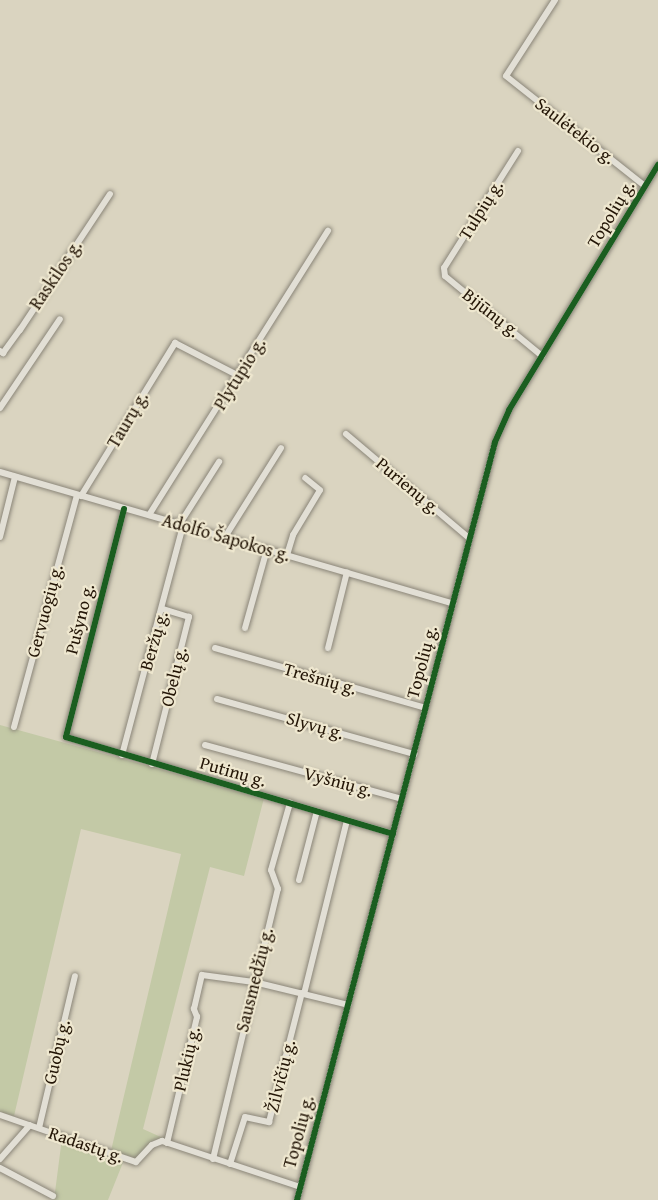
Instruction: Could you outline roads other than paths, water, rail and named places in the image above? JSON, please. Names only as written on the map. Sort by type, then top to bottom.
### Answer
[{"type":"street","name":"Saulėtekio g.","points":[[555,0],[506,76],[645,186]]},
{"type":"street","name":"Tulpių g.","points":[[444,268],[518,151]]},
{"type":"street","name":"Topolių g.","points":[[297,1200],[500,427],[658,165]]},
{"type":"street","name":"Raskilos g.","points":[[0,351],[3,353],[20,330],[110,194]]},
{"type":"street","name":"Plytupio g.","points":[[149,516],[328,231]]},
{"type":"street","name":"Bijūnų g.","points":[[444,268],[445,276],[542,356]]},
{"type":"street","points":[[0,408],[60,319]]},
{"type":"street","name":"Taurų g.","points":[[79,495],[175,343],[239,376]]},
{"type":"street","name":"Purienų g.","points":[[346,434],[470,538]]},
{"type":"street","points":[[225,537],[281,448]]},
{"type":"street","name":"Beržų g.","points":[[122,755],[163,609],[181,525],[219,462]]},
{"type":"street","name":"Adolfo Šapokos g.","points":[[0,472],[453,604]]},
{"type":"street","points":[[0,537],[15,477]]},
{"type":"street","points":[[287,555],[294,534],[320,490],[305,478]]},
{"type":"street","name":"Gervuogių g.","points":[[14,727],[79,495]]},
{"type":"street","name":"Pušyno g.","points":[[66,736],[124,509]]},
{"type":"street","points":[[245,628],[267,549]]},
{"type":"street","points":[[328,648],[347,572]]},
{"type":"street","name":"Obelų g.","points":[[152,764],[189,617],[163,609]]},
{"type":"street","name":"Trešnių g.","points":[[215,648],[425,708]]},
{"type":"street","name":"Slyvų g.","points":[[217,699],[414,754]]},
{"type":"street","name":"Putinų g.","points":[[66,736],[152,764],[393,834]]},
{"type":"street","name":"Vyšnių g.","points":[[205,745],[402,799]]},
{"type":"street","name":"Sausmedžių g.","points":[[213,1159],[278,889],[272,870],[290,803]]},
{"type":"street","points":[[299,880],[318,812]]},
{"type":"street","name":"Žilvičių g.","points":[[230,1164],[245,1117],[269,1122],[347,820]]},
{"type":"street","name":"Plukių g.","points":[[167,1143],[196,1017],[194,1009],[202,975],[254,982]]},
{"type":"street","name":"Guobų g.","points":[[39,1128],[75,976]]},
{"type":"street","points":[[254,982],[348,1005]]},
{"type":"street","name":"Radastų g.","points":[[0,1115],[136,1162],[156,1141],[167,1143]]},
{"type":"street","points":[[0,1159],[30,1125]]},
{"type":"street","points":[[167,1143],[300,1187]]},
{"type":"street","points":[[0,1168],[53,1197]]}]
